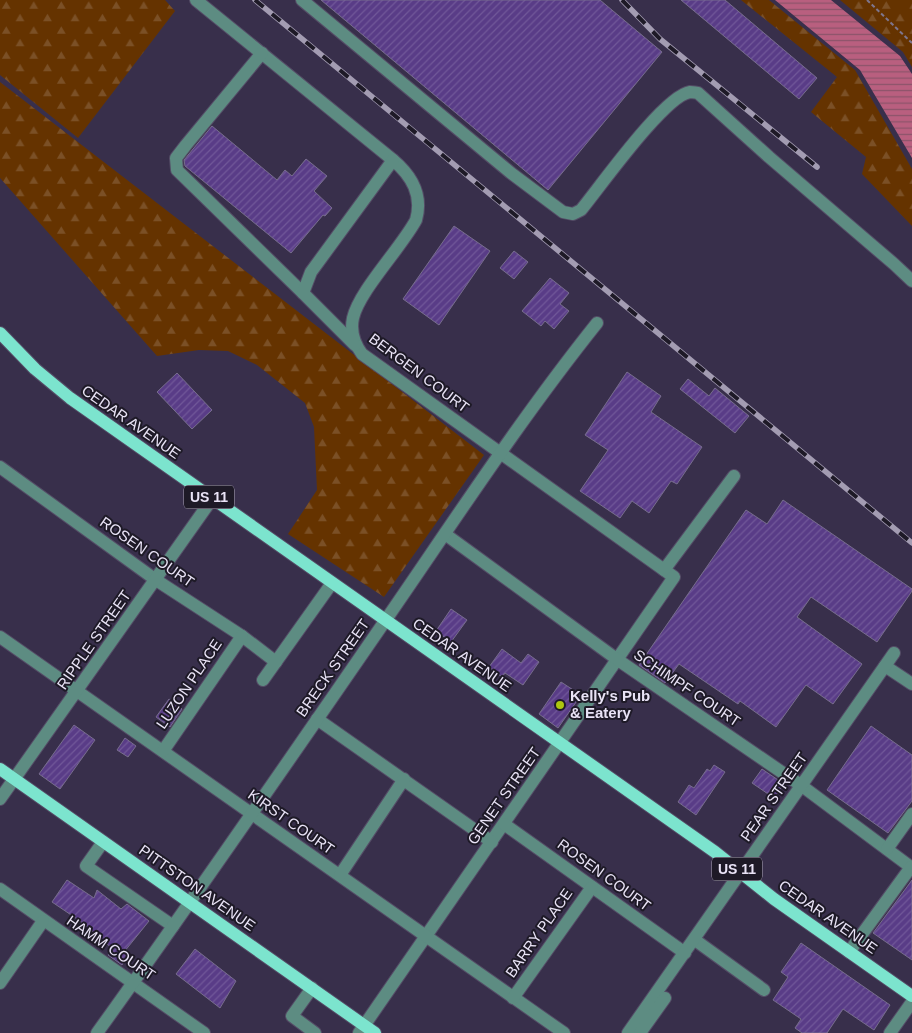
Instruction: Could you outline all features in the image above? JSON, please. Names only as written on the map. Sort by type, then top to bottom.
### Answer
[{"type":"main road","name":"CEDAR AVENUE","points":[[0,333],[52,384],[212,499],[715,852],[774,899],[912,996]]},
{"type":"main road","name":"PITTSTON AVENUE","points":[[0,769],[312,988],[366,1031]]},
{"type":"street","name":"BERGEN COURT","points":[[196,0],[393,160],[413,182],[417,191],[419,211],[410,232],[355,310],[352,325],[355,346],[371,362],[669,574]]},
{"type":"street","points":[[302,0],[511,173],[563,212],[573,214],[582,210],[638,137],[676,99],[691,92],[698,93],[912,281]]},
{"type":"street","points":[[262,53],[176,158],[177,170],[355,346]]},
{"type":"street","points":[[303,293],[311,272],[393,160]]},
{"type":"street","name":"BRECK STREET","points":[[97,1033],[190,903],[500,453],[597,322]]},
{"type":"street","name":"ROSEN COURT","points":[[0,467],[156,580],[242,636],[276,662]]},
{"type":"street","name":"GENET STREET","points":[[366,1031],[426,937],[618,660],[669,574],[734,476]]},
{"type":"street","name":"RIPPLE STREET","points":[[0,799],[78,692],[212,499]]},
{"type":"street","name":"SCHIMPF COURT","points":[[445,534],[618,660],[802,786],[912,867]]},
{"type":"street","points":[[263,680],[332,583]]},
{"type":"street","name":"LUZON PLACE","points":[[163,751],[242,636]]},
{"type":"street","name":"KIRST COURT","points":[[0,637],[564,1033]]},
{"type":"street","name":"PEAR STREET","points":[[628,1033],[695,940],[894,653]]},
{"type":"street","points":[[885,666],[912,684]]},
{"type":"street","points":[[317,719],[492,842]]},
{"type":"street","points":[[340,875],[404,779]]},
{"type":"street","points":[[887,849],[912,814]]},
{"type":"street","name":"ROSEN COURT","points":[[504,824],[685,953]]},
{"type":"street","points":[[103,842],[86,866],[173,926]]},
{"type":"street","points":[[849,952],[912,867]]},
{"type":"street","name":"BARRY PLACE","points":[[513,998],[592,887]]},
{"type":"street","name":"HAMM COURT","points":[[0,889],[42,921],[134,982],[204,1033]]},
{"type":"street","points":[[0,983],[42,921]]},
{"type":"street","points":[[695,940],[764,990]]},
{"type":"street","points":[[312,988],[292,1016],[315,1033]]},
{"type":"street","points":[[640,1033],[665,998]]},
{"type":"street","points":[[890,1033],[912,1002]]},
{"type":"path","points":[[867,0],[912,43]]},
{"type":"green space","points":[[0,0],[165,0],[175,11],[78,138],[0,75]]},
{"type":"green space","points":[[741,0],[769,0],[855,70],[912,169],[912,226],[862,174],[866,157],[811,112],[837,77]]},
{"type":"green space","points":[[840,0],[912,0],[912,67],[903,52]]},
{"type":"green space","points":[[0,82],[484,455],[384,597],[288,534],[317,490],[314,427],[305,403],[257,365],[228,351],[199,350],[157,356],[0,178]]},
{"type":"shaded area","points":[[775,0],[831,0],[900,56],[912,74],[912,158],[860,70]]},
{"type":"building","points":[[321,0],[600,0],[662,52],[548,190]]},
{"type":"building","points":[[681,0],[725,0],[817,78],[799,99]]},
{"type":"building","points":[[212,126],[277,180],[285,170],[292,176],[306,159],[327,176],[314,191],[332,208],[325,216],[323,215],[291,253],[185,166],[184,160]]},
{"type":"building","points":[[454,226],[490,251],[439,325],[403,299]]},
{"type":"building","points":[[514,251],[528,262],[514,279],[500,268]]},
{"type":"building","points":[[550,278],[569,293],[560,304],[569,311],[554,329],[545,321],[541,326],[522,311]]},
{"type":"building","points":[[627,372],[661,396],[651,412],[702,447],[677,484],[671,481],[649,513],[632,501],[620,518],[580,491],[608,450],[585,435]]},
{"type":"building","points":[[177,373],[212,410],[192,429],[157,392]]},
{"type":"building","points":[[688,379],[709,396],[715,388],[749,416],[735,433],[680,389]]},
{"type":"building","points":[[783,500],[912,589],[912,591],[877,642],[811,597],[797,617],[862,664],[833,704],[806,685],[776,727],[740,701],[738,704],[679,664],[665,683],[639,665],[746,510],[767,524]]},
{"type":"building","points":[[451,609],[467,620],[451,642],[436,631]]},
{"type":"building","points":[[502,649],[521,663],[528,654],[539,662],[523,685],[505,673],[502,677],[489,667]]},
{"type":"building","name":"Kelly's Pub & Eatery","points":[[561,682],[581,695],[558,728],[539,714]]},
{"type":"building","points":[[169,699],[182,709],[170,727],[156,717]]},
{"type":"building","points":[[74,725],[95,740],[60,789],[39,774]]},
{"type":"building","points":[[871,726],[912,755],[912,801],[888,833],[827,790]]},
{"type":"building","points":[[125,738],[136,746],[128,757],[117,750]]},
{"type":"building","points":[[714,765],[725,772],[696,815],[678,802],[689,785],[694,788],[707,769],[710,771]]},
{"type":"building","points":[[762,769],[784,784],[774,798],[752,783]]},
{"type":"building","points":[[67,880],[94,898],[97,890],[121,909],[127,904],[149,921],[124,952],[128,955],[122,965],[108,955],[113,949],[80,921],[52,902]]},
{"type":"building","points":[[912,880],[912,960],[873,933]]},
{"type":"building","points":[[801,943],[890,1005],[874,1030],[843,1009],[827,1033],[802,1033],[795,1028],[801,1019],[773,1000],[788,977],[781,972]]},
{"type":"building","points":[[195,949],[236,981],[220,1008],[176,974]]},
{"type":"railway","points":[[255,0],[912,543]]},
{"type":"railway","points":[[622,0],[660,39],[817,167]]},
{"type":"place","name":"Kelly's Pub & Eatery","points":[[560,705]]}]
